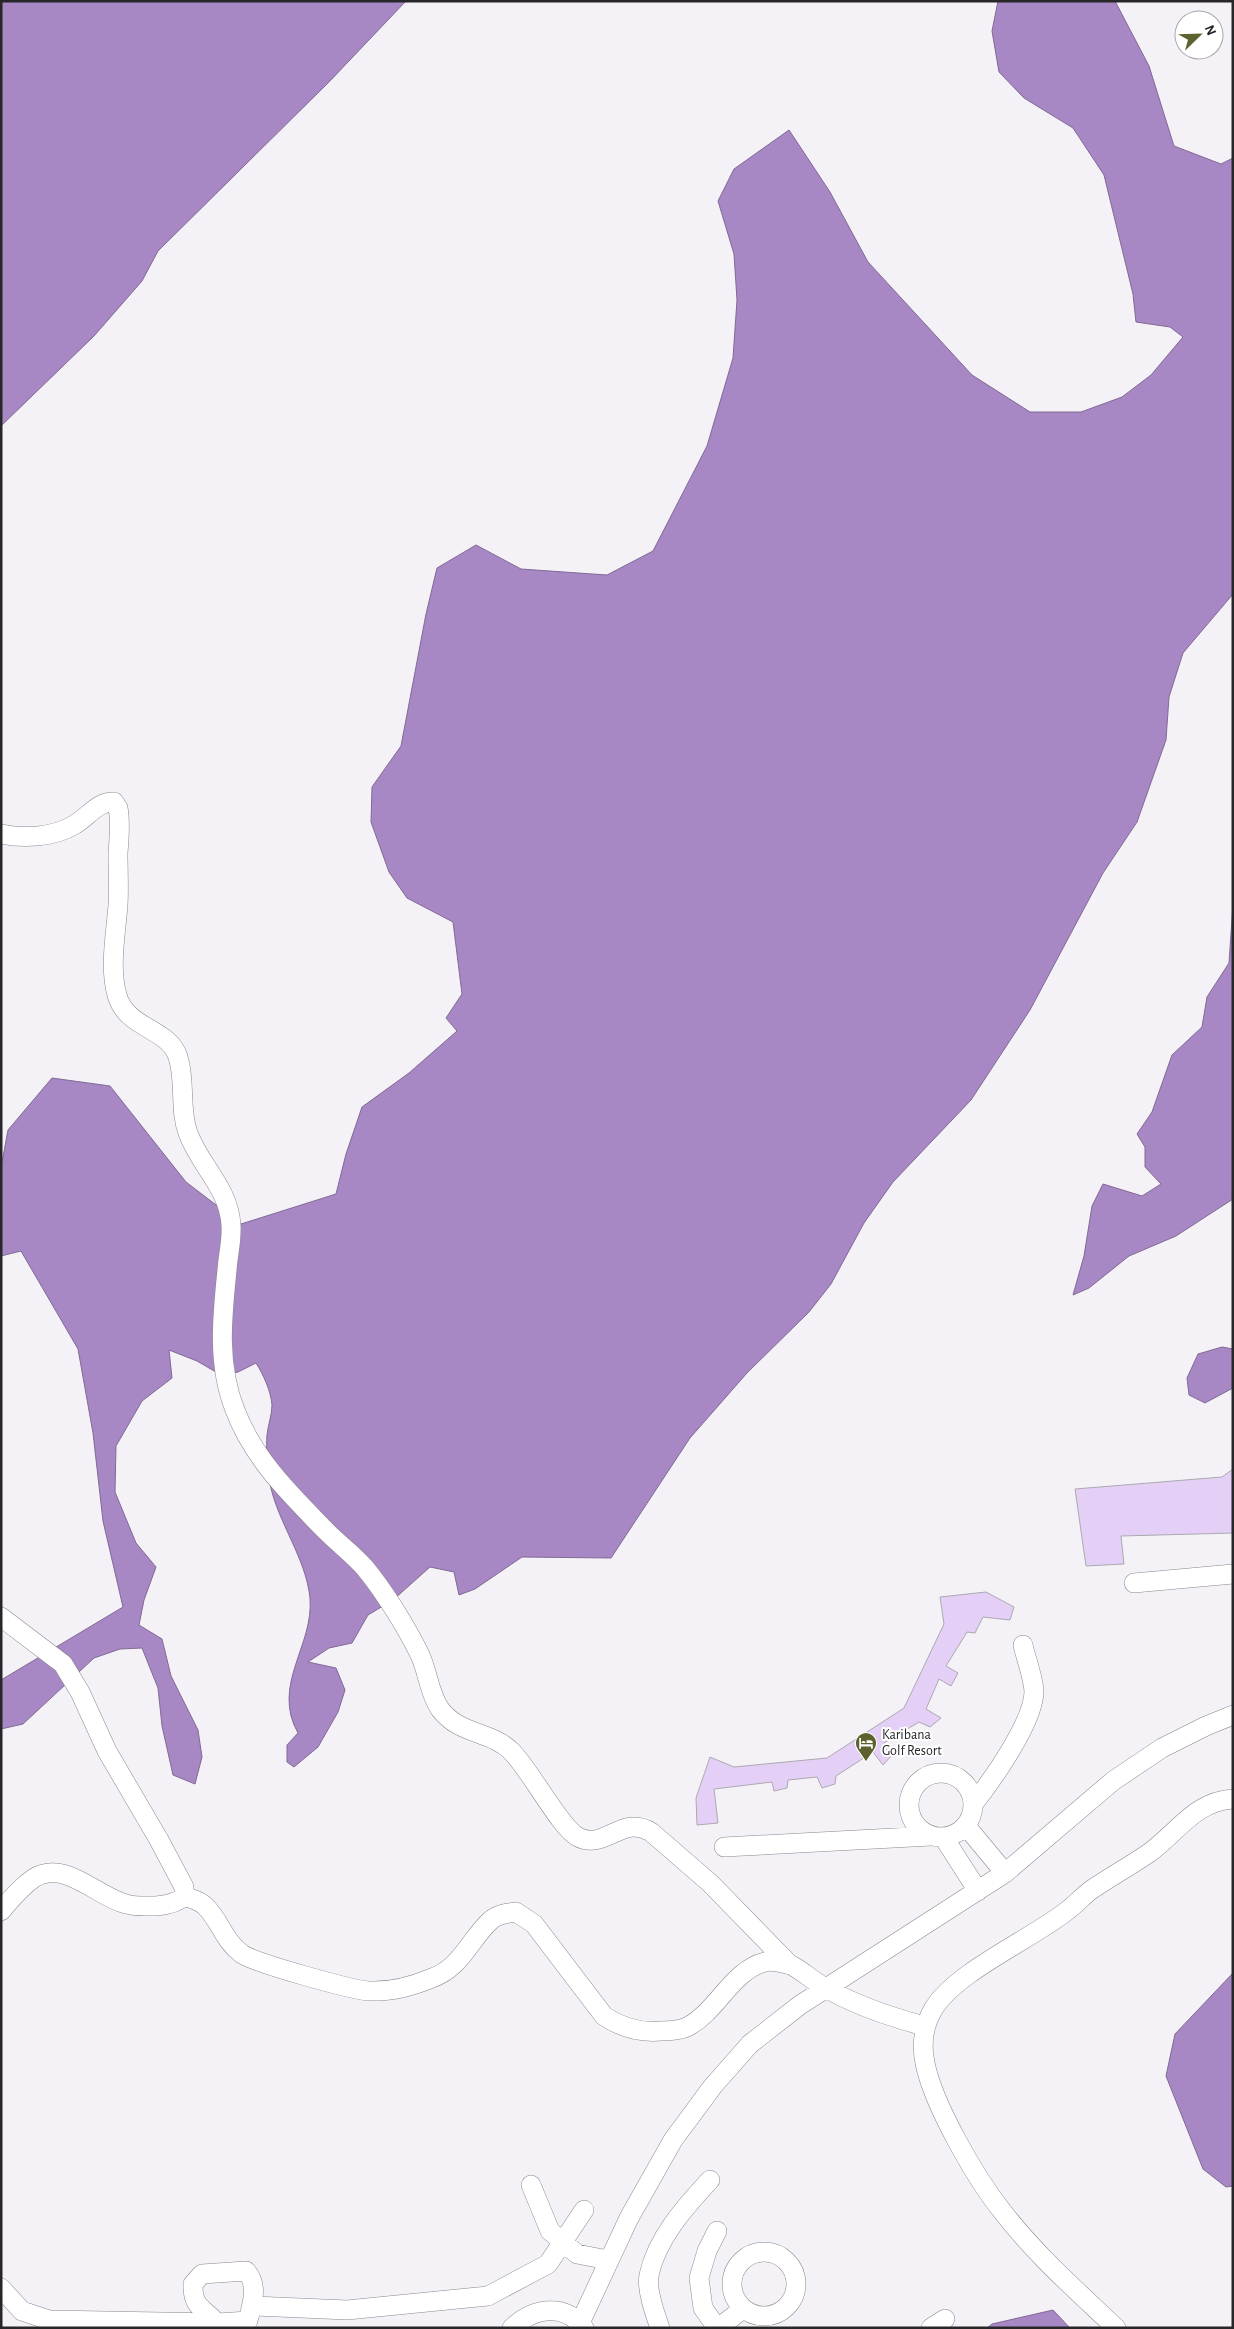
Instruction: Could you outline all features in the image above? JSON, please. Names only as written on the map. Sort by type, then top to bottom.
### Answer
[{"type":"street","points":[[1,834],[22,836],[62,831],[76,824],[101,804],[114,802],[118,808],[119,890],[114,981],[117,997],[133,1020],[168,1040],[176,1050],[183,1083],[184,1117],[187,1131],[193,1144],[219,1183],[229,1209],[231,1246],[227,1267],[222,1364],[234,1409],[253,1449],[275,1478],[365,1568],[404,1626],[422,1658],[438,1707],[450,1721],[508,1747],[575,1835],[591,1840],[634,1825],[642,1826],[710,1883],[790,1965],[826,1989],[893,2017],[924,2026]]},
{"type":"street","points":[[1134,1583],[1233,1574]]},
{"type":"street","points":[[1,1617],[56,1658],[80,1692],[107,1751],[160,1840],[184,1887],[184,1896],[181,1900],[161,1905],[126,1904],[62,1874],[48,1874],[36,1877],[21,1889],[1,1911]]},
{"type":"street","points":[[974,1803],[993,1780],[1031,1712],[1034,1688],[1023,1645]]},
{"type":"street","points":[[512,2328],[522,2318],[537,2311],[552,2310],[568,2314],[582,2325],[608,2260],[673,2140],[713,2086],[750,2044],[800,2005],[1005,1873],[1113,1781],[1162,1748],[1233,1715]]},
{"type":"street","points":[[724,1847],[938,1837],[956,1834],[966,1826],[972,1815],[974,1803],[970,1790],[962,1780],[952,1774],[939,1772],[926,1776],[916,1784],[910,1795],[909,1808],[912,1820],[920,1830],[938,1837],[978,1891]]},
{"type":"street","points":[[1116,2328],[1046,2261],[1001,2210],[972,2165],[934,2093],[925,2062],[924,2026],[935,2007],[949,1991],[968,1976],[1038,1931],[1068,1910],[1090,1891],[1150,1852],[1190,1816],[1218,1800],[1233,1799]]},
{"type":"street","points":[[966,1826],[1005,1873]]},
{"type":"street","points":[[184,1896],[198,1901],[205,1906],[229,1943],[243,1955],[260,1962],[368,1991],[417,1984],[441,1975],[457,1962],[492,1920],[503,1914],[516,1912],[534,1924],[604,2016],[616,2024],[635,2031],[652,2032],[687,2027],[711,2008],[741,1976],[756,1964],[768,1961],[790,1965]]},
{"type":"street","points":[[660,2328],[652,2308],[648,2276],[660,2247],[682,2211],[710,2180]]},
{"type":"street","points":[[531,2185],[550,2231],[577,2254],[608,2260]]},
{"type":"street","points":[[1,2288],[22,2311],[49,2320],[218,2326],[250,2318],[488,2296],[548,2264],[584,2210]]},
{"type":"street","points":[[717,2231],[707,2251],[699,2278],[702,2308],[718,2328],[743,2309]]},
{"type":"street","points":[[218,2326],[200,2309],[193,2292],[193,2284],[202,2274],[246,2271],[252,2282],[250,2318]]},
{"type":"shaded area","points":[[1,1],[406,1],[329,82],[158,251],[142,281],[94,336],[1,426]]},
{"type":"shaded area","points":[[998,1],[1115,1],[1149,66],[1174,146],[1221,164],[1233,158],[1233,594],[1183,653],[1169,697],[1166,740],[1137,822],[1103,873],[1030,1010],[971,1100],[893,1182],[864,1223],[831,1284],[809,1312],[747,1373],[690,1438],[611,1558],[522,1557],[475,1589],[459,1595],[454,1572],[430,1567],[393,1600],[368,1615],[352,1643],[329,1648],[308,1662],[336,1668],[345,1690],[338,1712],[318,1747],[294,1767],[287,1762],[287,1745],[298,1733],[291,1715],[289,1698],[295,1665],[310,1616],[310,1598],[303,1569],[279,1513],[270,1484],[267,1466],[267,1447],[272,1409],[270,1394],[264,1377],[256,1363],[238,1372],[221,1375],[197,1361],[169,1350],[172,1378],[142,1401],[116,1446],[115,1492],[136,1543],[156,1567],[144,1600],[139,1625],[162,1639],[171,1676],[198,1730],[202,1757],[195,1784],[173,1775],[162,1726],[158,1688],[142,1648],[120,1649],[94,1658],[23,1724],[1,1729],[1,1680],[123,1607],[103,1521],[93,1433],[78,1349],[21,1251],[1,1256],[1,1168],[8,1130],[52,1078],[110,1086],[186,1182],[241,1224],[336,1194],[346,1154],[362,1107],[409,1073],[457,1031],[446,1018],[462,994],[453,922],[407,898],[389,872],[371,822],[372,787],[401,746],[426,614],[437,568],[476,545],[521,569],[607,575],[653,551],[707,446],[733,358],[737,300],[734,254],[718,201],[734,169],[789,130],[830,192],[868,262],[972,375],[1030,412],[1081,412],[1122,397],[1151,375],[1183,337],[1170,327],[1136,322],[1133,294],[1104,175],[1073,128],[1024,98],[999,72],[992,31]]},
{"type":"shaded area","points":[[1233,905],[1233,1199],[1176,1236],[1129,1256],[1089,1288],[1073,1295],[1084,1256],[1092,1206],[1103,1184],[1142,1196],[1161,1184],[1145,1167],[1145,1147],[1137,1134],[1152,1112],[1172,1055],[1202,1027],[1207,997],[1229,963]]},
{"type":"shaded area","points":[[1222,1347],[1233,1349],[1233,1388],[1205,1403],[1189,1395],[1187,1378],[1198,1354]]},
{"type":"shaded area","points":[[1233,1973],[1233,2186],[1226,2187],[1203,2169],[1166,2076],[1175,2034]]},
{"type":"shaded area","points":[[1053,2310],[1070,2328],[987,2328],[992,2324]]},
{"type":"building","points":[[1233,1469],[1233,1533],[1121,1536],[1124,1564],[1086,1566],[1075,1489],[1222,1477]]},
{"type":"building","points":[[986,1592],[1014,1607],[1010,1620],[983,1617],[975,1633],[967,1632],[946,1666],[958,1673],[951,1686],[939,1679],[926,1709],[941,1718],[930,1727],[919,1722],[884,1743],[893,1754],[883,1765],[873,1752],[836,1776],[835,1784],[822,1788],[817,1777],[788,1780],[787,1788],[774,1791],[772,1782],[714,1789],[718,1823],[697,1825],[696,1798],[710,1757],[734,1767],[827,1758],[904,1708],[944,1624],[940,1597]]},
{"type":"place","name":"Karibana Golf Resort","points":[[866,1762]]}]
